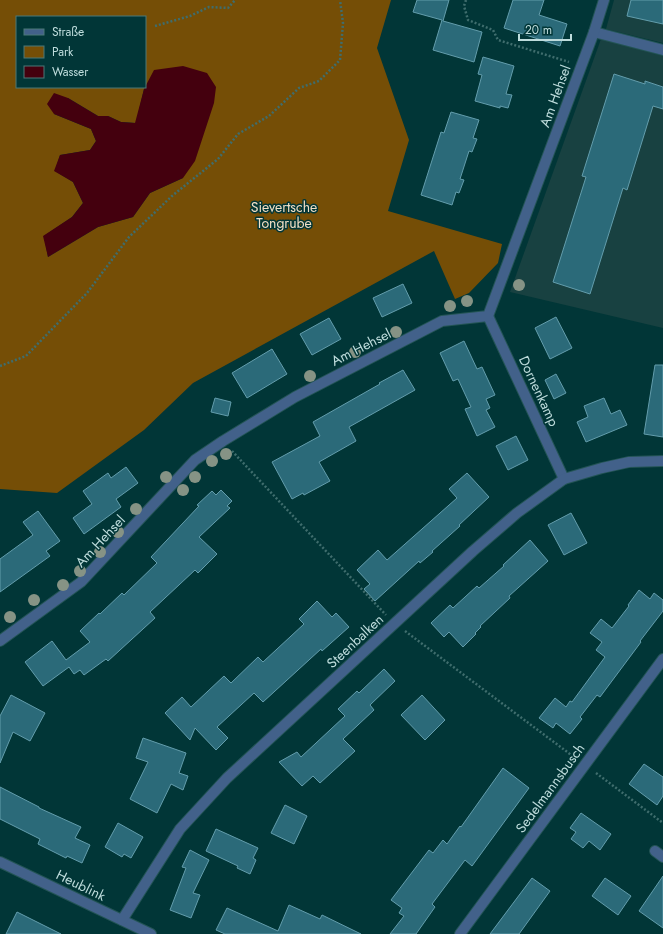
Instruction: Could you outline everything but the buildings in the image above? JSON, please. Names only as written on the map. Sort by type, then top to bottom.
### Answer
[{"type":"street","name":"Am Hehsel","points":[[0,641],[80,582],[195,460],[223,441],[295,396],[442,321],[488,316],[582,66],[604,0]]},
{"type":"street","points":[[594,32],[663,50]]},
{"type":"street","name":"Dornenkamp","points":[[488,316],[564,479]]},
{"type":"street","name":"Steenbalken","points":[[122,920],[180,829],[227,778],[473,551],[517,513],[564,479],[629,462],[663,461]]},
{"type":"street","name":"Sedelmannsbusch","points":[[460,934],[663,659]]},
{"type":"street","name":"Heublink","points":[[0,862],[151,934]]},
{"type":"path","points":[[155,26],[190,16],[209,7],[228,8],[235,0]]},
{"type":"path","points":[[0,366],[26,356],[87,293],[130,237],[172,196],[218,159],[238,134],[269,116],[299,88],[319,81],[340,60],[343,23],[340,0]]},
{"type":"path","points":[[466,0],[464,6],[468,20],[494,30],[498,40],[582,66]]},
{"type":"path","points":[[585,765],[663,823]]},
{"type":"shaded area","points":[[614,0],[663,0],[663,43],[606,29]]},
{"type":"shaded area","points":[[601,39],[663,56],[663,328],[510,292]]},
{"type":"green space","name":"Sievertsche Tongrube","points":[[0,0],[391,0],[377,48],[409,140],[388,211],[502,244],[498,263],[469,293],[455,299],[434,251],[193,383],[144,430],[57,493],[0,489]],"holes":[[[144,89],[183,178],[150,193],[133,217],[98,227],[48,257],[44,236],[72,217],[83,203],[73,182],[55,171],[60,155],[90,150],[96,141],[91,129],[54,114],[68,98],[98,116],[108,116],[121,122],[136,123]]]},
{"type":"water","points":[[183,66],[207,73],[216,87],[214,103],[195,161],[183,178],[150,193],[133,217],[98,227],[48,257],[43,236],[72,217],[83,203],[73,182],[54,171],[60,155],[90,150],[96,141],[91,129],[54,114],[47,104],[54,93],[68,98],[98,116],[108,116],[121,122],[135,123],[144,89],[146,88],[154,70]]}]
